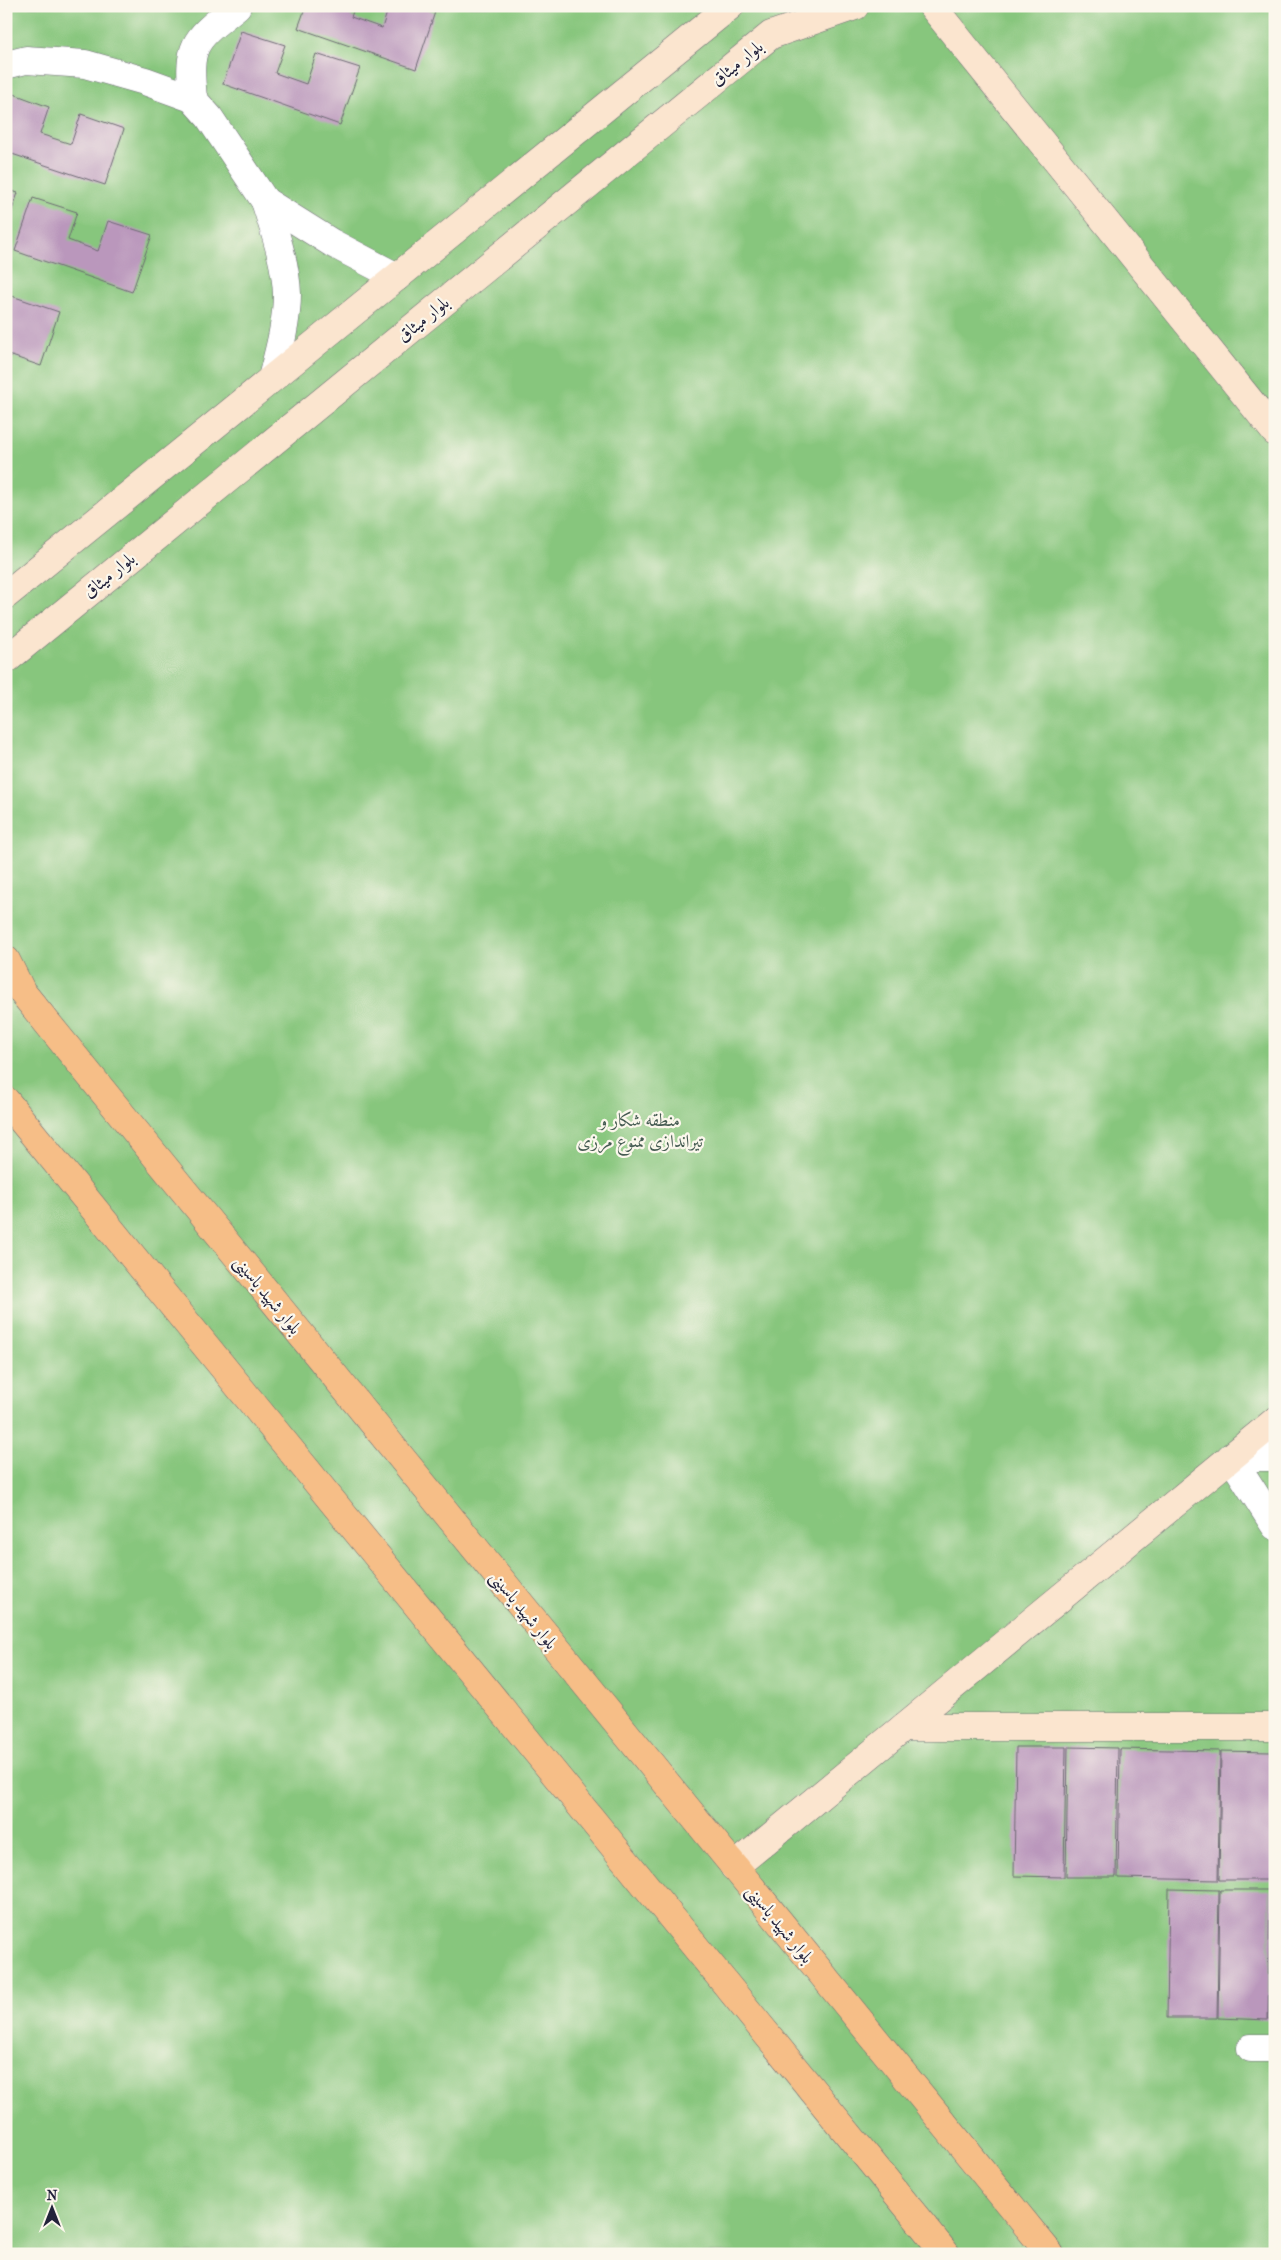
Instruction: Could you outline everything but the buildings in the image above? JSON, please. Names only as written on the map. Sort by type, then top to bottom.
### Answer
[{"type":"main road","name":"بلوار شهید یاسینی","points":[[6,960],[22,992],[1050,2254]]},
{"type":"main road","points":[[6,1101],[946,2254]]},
{"type":"street","points":[[193,98],[190,67],[197,41],[237,6]]},
{"type":"street","points":[[6,595],[730,6]]},
{"type":"street","name":"بلوار میثاق","points":[[6,660],[771,35],[855,6]]},
{"type":"street","points":[[932,6],[1275,432]]},
{"type":"street","points":[[6,65],[26,60],[85,64],[145,81],[193,98],[209,117],[265,201],[278,242],[287,294],[282,342],[272,378]]},
{"type":"street","points":[[265,201],[332,244],[397,277]]},
{"type":"street","points":[[734,1867],[1275,1421]]},
{"type":"street","points":[[1231,1457],[1275,1457]]},
{"type":"street","points":[[1231,1457],[1275,1526]]},
{"type":"street","points":[[904,1728],[1275,1728]]},
{"type":"green space","name":"منطقه شکار و تیراندازی ممنوع مرزی","points":[[6,6],[1275,6],[1275,2254],[6,2254]]}]
